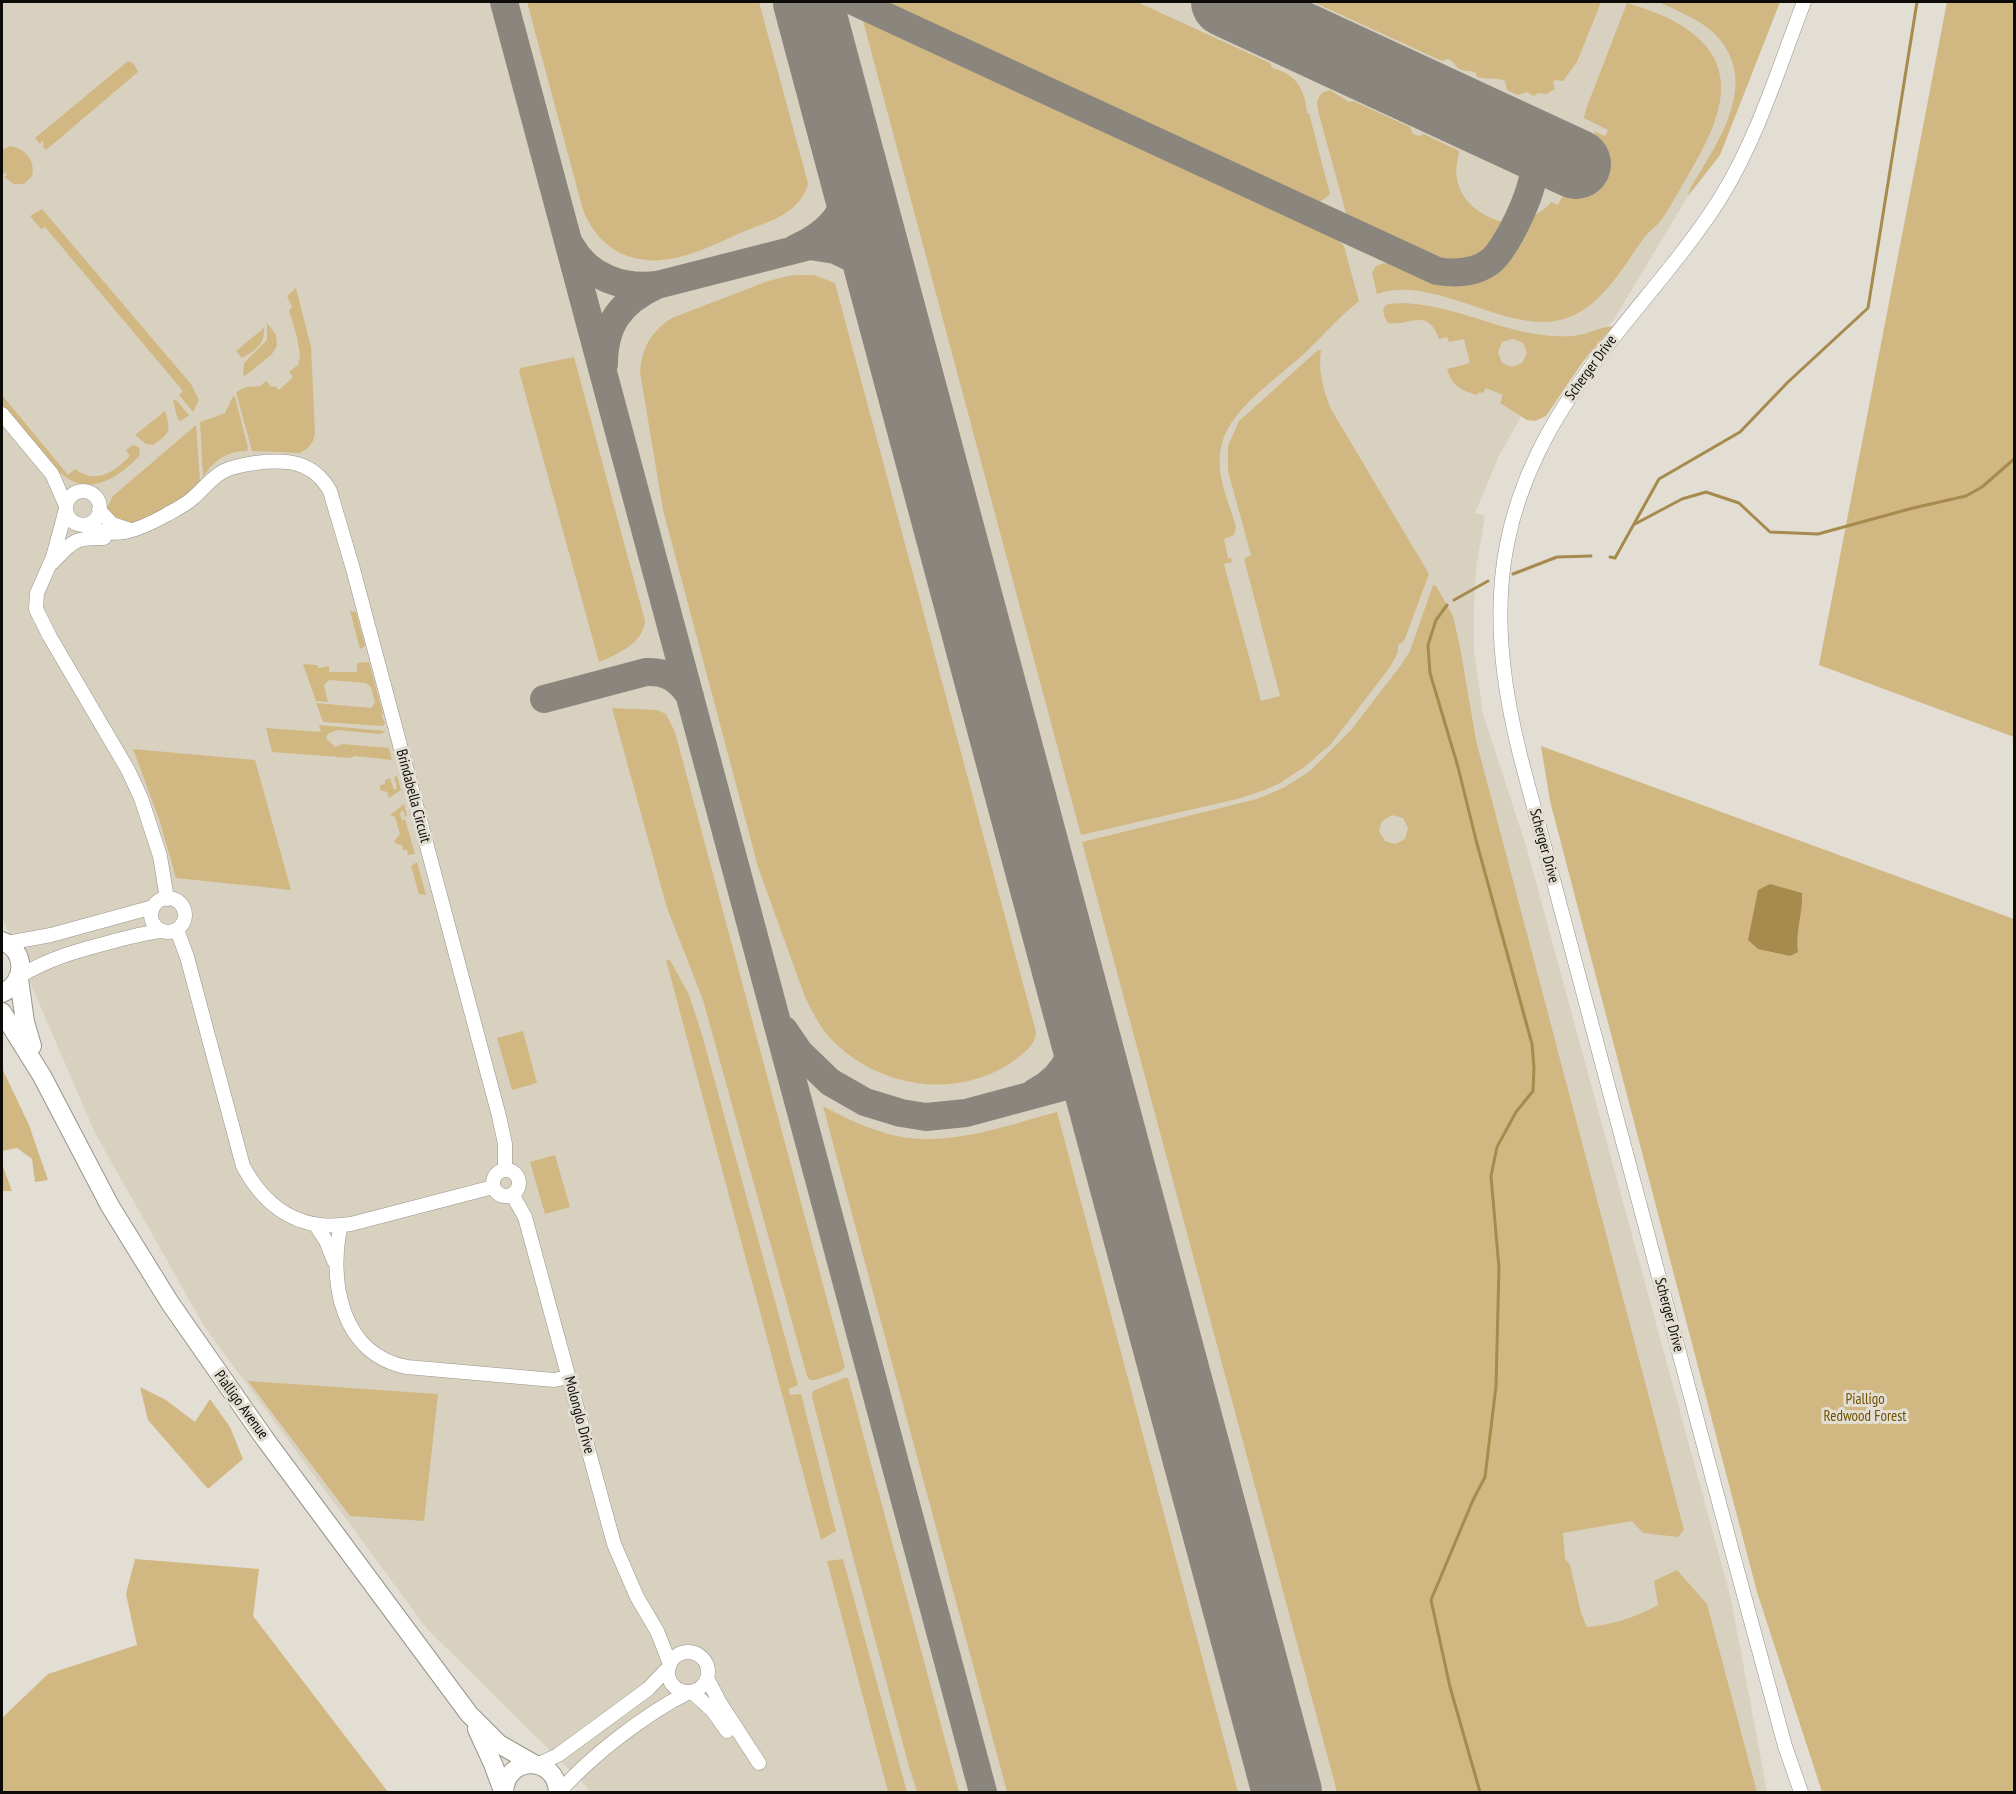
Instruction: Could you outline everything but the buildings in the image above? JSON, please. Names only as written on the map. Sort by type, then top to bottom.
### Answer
[{"type":"main road","name":"Pialligo Avenue","points":[[3,942],[19,957],[21,963],[19,977],[25,1022],[42,1076]]},
{"type":"main road","points":[[2,993],[13,987],[19,977]]},
{"type":"main road","name":"Pialligo Avenue","points":[[2,1012],[42,1076],[111,1206],[170,1303],[265,1439],[469,1714],[499,1744],[551,1773],[558,1792]]},
{"type":"main road","name":"Pialligo Avenue","points":[[469,1714],[494,1764],[503,1792]]},
{"type":"main road","points":[[503,1792],[506,1780],[513,1771],[522,1766],[535,1765]]},
{"type":"street","name":"Scherger Drive","points":[[1801,1792],[1785,1746],[1726,1532],[1518,748],[1503,670],[1499,629],[1502,569],[1516,506],[1547,435],[1594,362],[1698,230],[1722,195],[1751,138],[1804,2]]},
{"type":"street","points":[[2,414],[52,474],[71,520],[83,525]]},
{"type":"street","name":"Brindabella Circuit","points":[[83,525],[110,534],[121,534],[150,524],[189,501],[202,489],[213,470],[228,459],[247,456],[303,465],[324,480],[330,491],[499,1116],[505,1144],[505,1170]]},
{"type":"street","points":[[52,474],[96,498],[99,510],[116,526],[135,530]]},
{"type":"street","points":[[83,492],[73,495],[66,507],[50,563],[36,596],[38,614],[128,770],[141,798],[160,856],[167,899]]},
{"type":"street","points":[[50,563],[69,533],[94,520],[99,510]]},
{"type":"street","points":[[50,563],[77,540],[86,537],[111,538],[135,530]]},
{"type":"street","points":[[3,942],[51,935],[153,907],[159,901],[167,899],[179,903],[184,910],[184,919],[177,930],[144,933],[61,955],[19,977]]},
{"type":"street","points":[[153,907],[151,920],[156,928],[162,931]]},
{"type":"street","points":[[177,930],[187,957],[243,1166],[256,1189],[268,1202],[282,1212],[315,1224],[342,1225],[493,1186]]},
{"type":"street","points":[[505,1170],[514,1173],[517,1177],[518,1186],[512,1194],[502,1195],[493,1186],[496,1174],[505,1170]]},
{"type":"street","name":"Molonglo Drive","points":[[512,1194],[525,1217],[614,1544],[637,1597],[657,1631],[669,1665]]},
{"type":"street","points":[[315,1224],[329,1249],[336,1269]]},
{"type":"street","points":[[342,1225],[336,1252],[336,1269],[343,1311],[352,1330],[364,1345],[391,1362],[407,1367],[554,1380],[569,1377]]},
{"type":"street","name":"Molonglo Drive","points":[[657,1631],[682,1653]]},
{"type":"street","points":[[535,1765],[558,1755],[639,1696],[655,1683],[682,1653],[693,1653],[703,1660],[707,1667],[707,1678],[720,1702],[759,1763]]},
{"type":"street","points":[[669,1665],[668,1673],[672,1685],[677,1689],[691,1692],[707,1705],[727,1731]]},
{"type":"street","points":[[558,1792],[581,1767],[663,1706],[700,1688],[707,1678]]},
{"type":"street","name":"Scherger Drive","points":[[1785,1746],[1794,1792]]},
{"type":"shaded area","points":[[2,2],[1780,2],[1720,155],[1688,196],[1613,321],[1607,327],[1580,336],[1529,402],[1499,456],[1475,513],[1485,516],[1476,568],[1474,607],[1474,651],[1483,714],[1527,849],[1731,1599],[1767,1792],[588,1792],[588,1788],[427,1629],[204,1326],[95,1133],[2,917]]},
{"type":"shaded area","points":[[1770,884],[1802,893],[1798,952],[1790,956],[1758,949],[1748,940],[1758,890]]},
{"type":"green space","points":[[527,2],[759,2],[808,183],[802,198],[785,214],[707,248],[680,257],[666,260],[639,259],[612,248],[592,228],[583,210]]},
{"type":"green space","points":[[876,2],[1137,2],[1270,63],[1272,68],[1280,70],[1293,79],[1302,91],[1330,194],[1314,204],[1013,65],[1013,61],[1009,59],[1006,62]]},
{"type":"green space","points":[[1313,2],[1601,2],[1577,62],[1563,81],[1555,80],[1553,83],[1555,89],[1546,94],[1539,93],[1533,96],[1527,92],[1518,95],[1507,90],[1505,81],[1477,77],[1475,72],[1460,69],[1448,59],[1442,61]]},
{"type":"green space","points":[[1659,2],[1780,2],[1720,155],[1688,196],[1722,133],[1730,113],[1735,92],[1735,72],[1729,53],[1715,34],[1696,20]]},
{"type":"green space","points":[[1947,2],[2014,2],[2014,737],[1819,665]]},
{"type":"green space","points":[[1627,3],[1669,19],[1702,41],[1714,58],[1720,76],[1721,95],[1710,133],[1676,196],[1662,219],[1644,238],[1611,284],[1591,305],[1579,312],[1567,318],[1545,322],[1521,320],[1423,292],[1400,290],[1377,294],[1372,273],[1376,266],[1384,263],[1397,266],[1434,284],[1458,286],[1482,281],[1502,269],[1510,260],[1532,218],[1551,202],[1558,205],[1595,132],[1605,136],[1608,130],[1584,118]]},
{"type":"green space","points":[[863,21],[1338,240],[1344,246],[1359,301],[1245,406],[1228,428],[1221,449],[1220,473],[1236,527],[1234,535],[1224,539],[1228,558],[1231,558],[1232,562],[1224,564],[1261,701],[1280,696],[1244,559],[1251,555],[1228,471],[1228,446],[1239,421],[1318,350],[1321,350],[1322,380],[1331,409],[1429,574],[1404,641],[1398,645],[1398,652],[1390,667],[1331,744],[1303,768],[1280,783],[1237,799],[1081,835]]},
{"type":"green space","points":[[128,61],[134,64],[138,72],[46,150],[42,146],[44,145],[42,141],[40,144],[35,138]]},
{"type":"green space","points":[[1330,90],[1349,102],[1353,101],[1410,127],[1413,134],[1419,136],[1424,134],[1459,151],[1456,176],[1463,195],[1481,212],[1504,222],[1500,235],[1485,254],[1469,263],[1455,265],[1437,261],[1348,220],[1317,106],[1320,95]]},
{"type":"green space","points":[[10,146],[25,152],[31,160],[32,176],[24,184],[14,184],[4,177],[7,175],[5,172],[2,173],[2,150]]},
{"type":"green space","points":[[42,209],[191,384],[199,400],[193,412],[179,395],[183,391],[45,227],[41,229],[30,216]]},
{"type":"green space","points":[[793,275],[814,275],[835,283],[1036,1032],[1032,1044],[1015,1060],[993,1073],[970,1081],[922,1084],[876,1071],[854,1059],[835,1043],[814,1015],[805,997],[758,867],[663,510],[640,372],[645,348],[653,334],[672,318],[768,281]]},
{"type":"green space","points":[[296,288],[311,347],[314,436],[306,450],[299,453],[252,451],[236,392],[246,387],[260,386],[266,381],[279,390],[293,377],[289,372],[298,365],[300,355],[289,310],[292,307],[287,296]]},
{"type":"green space","points":[[1388,304],[1424,305],[1508,328],[1550,336],[1572,336],[1613,326],[1582,363],[1546,416],[1535,421],[1527,420],[1500,403],[1503,395],[1486,388],[1483,393],[1479,392],[1477,395],[1458,386],[1451,380],[1447,369],[1470,363],[1464,339],[1449,342],[1447,337],[1439,339],[1429,323],[1423,320],[1388,323],[1383,308]],"holes":[[[1513,339],[1523,343],[1527,353],[1522,363],[1512,367],[1502,363],[1498,352],[1502,342]]]},
{"type":"green space","points":[[267,323],[276,335],[277,346],[272,354],[245,376],[243,374],[244,363],[267,340]]},
{"type":"green space","points":[[264,328],[261,343],[242,358],[236,351]]},
{"type":"green space","points":[[574,357],[645,621],[640,636],[634,642],[621,652],[599,662],[519,371],[520,368]]},
{"type":"green space","points":[[2,395],[68,475],[75,469],[90,476],[104,475],[118,467],[130,456],[126,450],[133,445],[139,447],[140,455],[114,477],[104,481],[84,484],[73,481],[51,464],[2,404]]},
{"type":"green space","points":[[233,396],[247,451],[240,451],[221,458],[203,477],[200,422],[225,413]]},
{"type":"green space","points":[[175,399],[189,415],[181,421],[178,420],[173,401]]},
{"type":"green space","points":[[165,411],[168,431],[153,445],[146,444],[135,435]]},
{"type":"green space","points":[[196,425],[200,481],[195,487],[146,519],[126,523],[114,517],[106,509],[113,496]]},
{"type":"green space","points":[[1433,585],[1436,586],[1453,616],[1476,740],[1684,1530],[1678,1537],[1643,1533],[1632,1521],[1563,1533],[1565,1559],[1570,1565],[1581,1613],[1587,1627],[1624,1620],[1641,1613],[1658,1605],[1654,1581],[1677,1570],[1707,1604],[1757,1792],[1337,1792],[1082,842],[1257,799],[1285,787],[1310,771],[1351,730],[1410,651]],"holes":[[[1392,815],[1403,818],[1408,828],[1405,839],[1395,844],[1385,841],[1379,831],[1382,821]]]},
{"type":"green space","points":[[350,611],[356,612],[365,646],[360,649]]},
{"type":"green space","points":[[369,662],[383,714],[381,715],[385,723],[383,726],[323,722],[316,703],[371,708],[375,702],[371,687],[366,683],[329,680],[324,685],[328,702],[316,701],[303,664],[317,665],[318,668],[329,666],[329,672],[357,672],[357,663]]},
{"type":"green space","points":[[612,708],[657,710],[666,714],[675,732],[845,1367],[840,1372],[815,1380],[810,1380],[807,1376],[703,1000],[667,908]]},
{"type":"green space","points":[[319,725],[385,731],[379,734],[337,730],[328,734],[326,738],[335,747],[342,744],[389,748],[392,760],[272,752],[266,728],[321,732]]},
{"type":"green space","name":"Pialligo Redwood Forest","points":[[1541,746],[2014,919],[2014,1792],[1822,1792],[1757,1592],[1550,801]]},
{"type":"green space","points":[[133,749],[255,760],[291,890],[176,878],[160,822]]},
{"type":"green space","points":[[397,776],[401,790],[389,798],[387,792],[380,790],[380,785],[385,784],[385,780],[390,778],[394,790],[397,788],[394,777]]},
{"type":"green space","points":[[404,804],[407,816],[405,817],[403,810],[400,813],[402,821],[405,819],[415,854],[408,855],[402,845],[394,841],[400,834],[395,817],[390,815]]},
{"type":"green space","points":[[417,862],[426,895],[419,894],[411,866]]},
{"type":"green space","points":[[666,960],[670,960],[689,995],[703,1038],[798,1385],[789,1389],[790,1395],[801,1394],[836,1531],[821,1540]]},
{"type":"green space","points":[[523,1031],[537,1083],[512,1090],[497,1038]]},
{"type":"green space","points":[[2,1068],[29,1125],[48,1180],[35,1182],[32,1159],[17,1148],[2,1151]]},
{"type":"green space","points":[[823,1106],[874,1130],[926,1139],[970,1135],[1057,1112],[1238,1792],[1007,1792]]},
{"type":"green space","points":[[555,1155],[570,1207],[545,1214],[530,1162]]},
{"type":"green space","points":[[2,1164],[12,1191],[2,1191]]},
{"type":"green space","points":[[848,1378],[959,1792],[917,1792],[908,1763],[812,1397],[813,1391]]},
{"type":"green space","points":[[248,1381],[438,1394],[424,1521],[350,1516]]},
{"type":"green space","points":[[140,1387],[166,1400],[195,1422],[210,1399],[230,1427],[243,1459],[208,1489],[148,1420]]},
{"type":"green space","points":[[135,1559],[259,1569],[253,1616],[388,1792],[2,1792],[2,1718],[48,1674],[137,1645],[126,1594]]},
{"type":"green space","points":[[843,1559],[907,1792],[888,1792],[827,1561]]},
{"type":"waterway","points":[[1610,557],[1615,558],[1659,479],[1740,432],[1788,382],[1868,308],[1917,2]]},
{"type":"waterway","points":[[1635,524],[1682,499],[1706,492],[1739,503],[1770,532],[1818,534],[1966,496],[1982,487],[2014,459]]},
{"type":"waterway","points":[[1513,574],[1557,557],[1591,556]]},
{"type":"waterway","points":[[1454,600],[1488,581]]},
{"type":"waterway","points":[[1447,605],[1436,620],[1428,645],[1430,673],[1458,767],[1532,1044],[1534,1068],[1533,1091],[1516,1112],[1497,1147],[1491,1176],[1499,1268],[1496,1386],[1485,1477],[1431,1600],[1450,1687],[1480,1792]]},
{"type":"taxiway","points":[[504,2],[983,1792]]},
{"type":"taxiway","points":[[807,2],[810,9]]},
{"type":"taxiway","points":[[855,2],[1437,271],[1466,272],[1485,265],[1497,254],[1512,232],[1533,178],[1531,160],[1515,137]]},
{"type":"taxiway","points":[[796,248],[824,231],[840,211],[848,186],[849,154]]},
{"type":"taxiway","points":[[571,246],[578,257],[597,273],[620,283],[644,286],[657,285],[810,246],[835,250],[860,262],[886,291]]},
{"type":"taxiway","points":[[604,364],[607,337],[617,315],[634,298],[657,285]]},
{"type":"taxiway","points":[[544,699],[646,672],[672,677],[690,696]]},
{"type":"taxiway","points":[[1035,1092],[1056,1077],[1070,1056],[1077,1032],[1077,1006]]},
{"type":"taxiway","points":[[784,1030],[799,1052],[830,1082],[865,1102],[901,1113],[926,1117],[966,1113],[1096,1078]]},
{"type":"runway","points":[[808,2],[1287,1792]]},
{"type":"runway","points":[[1226,2],[1576,164]]}]
